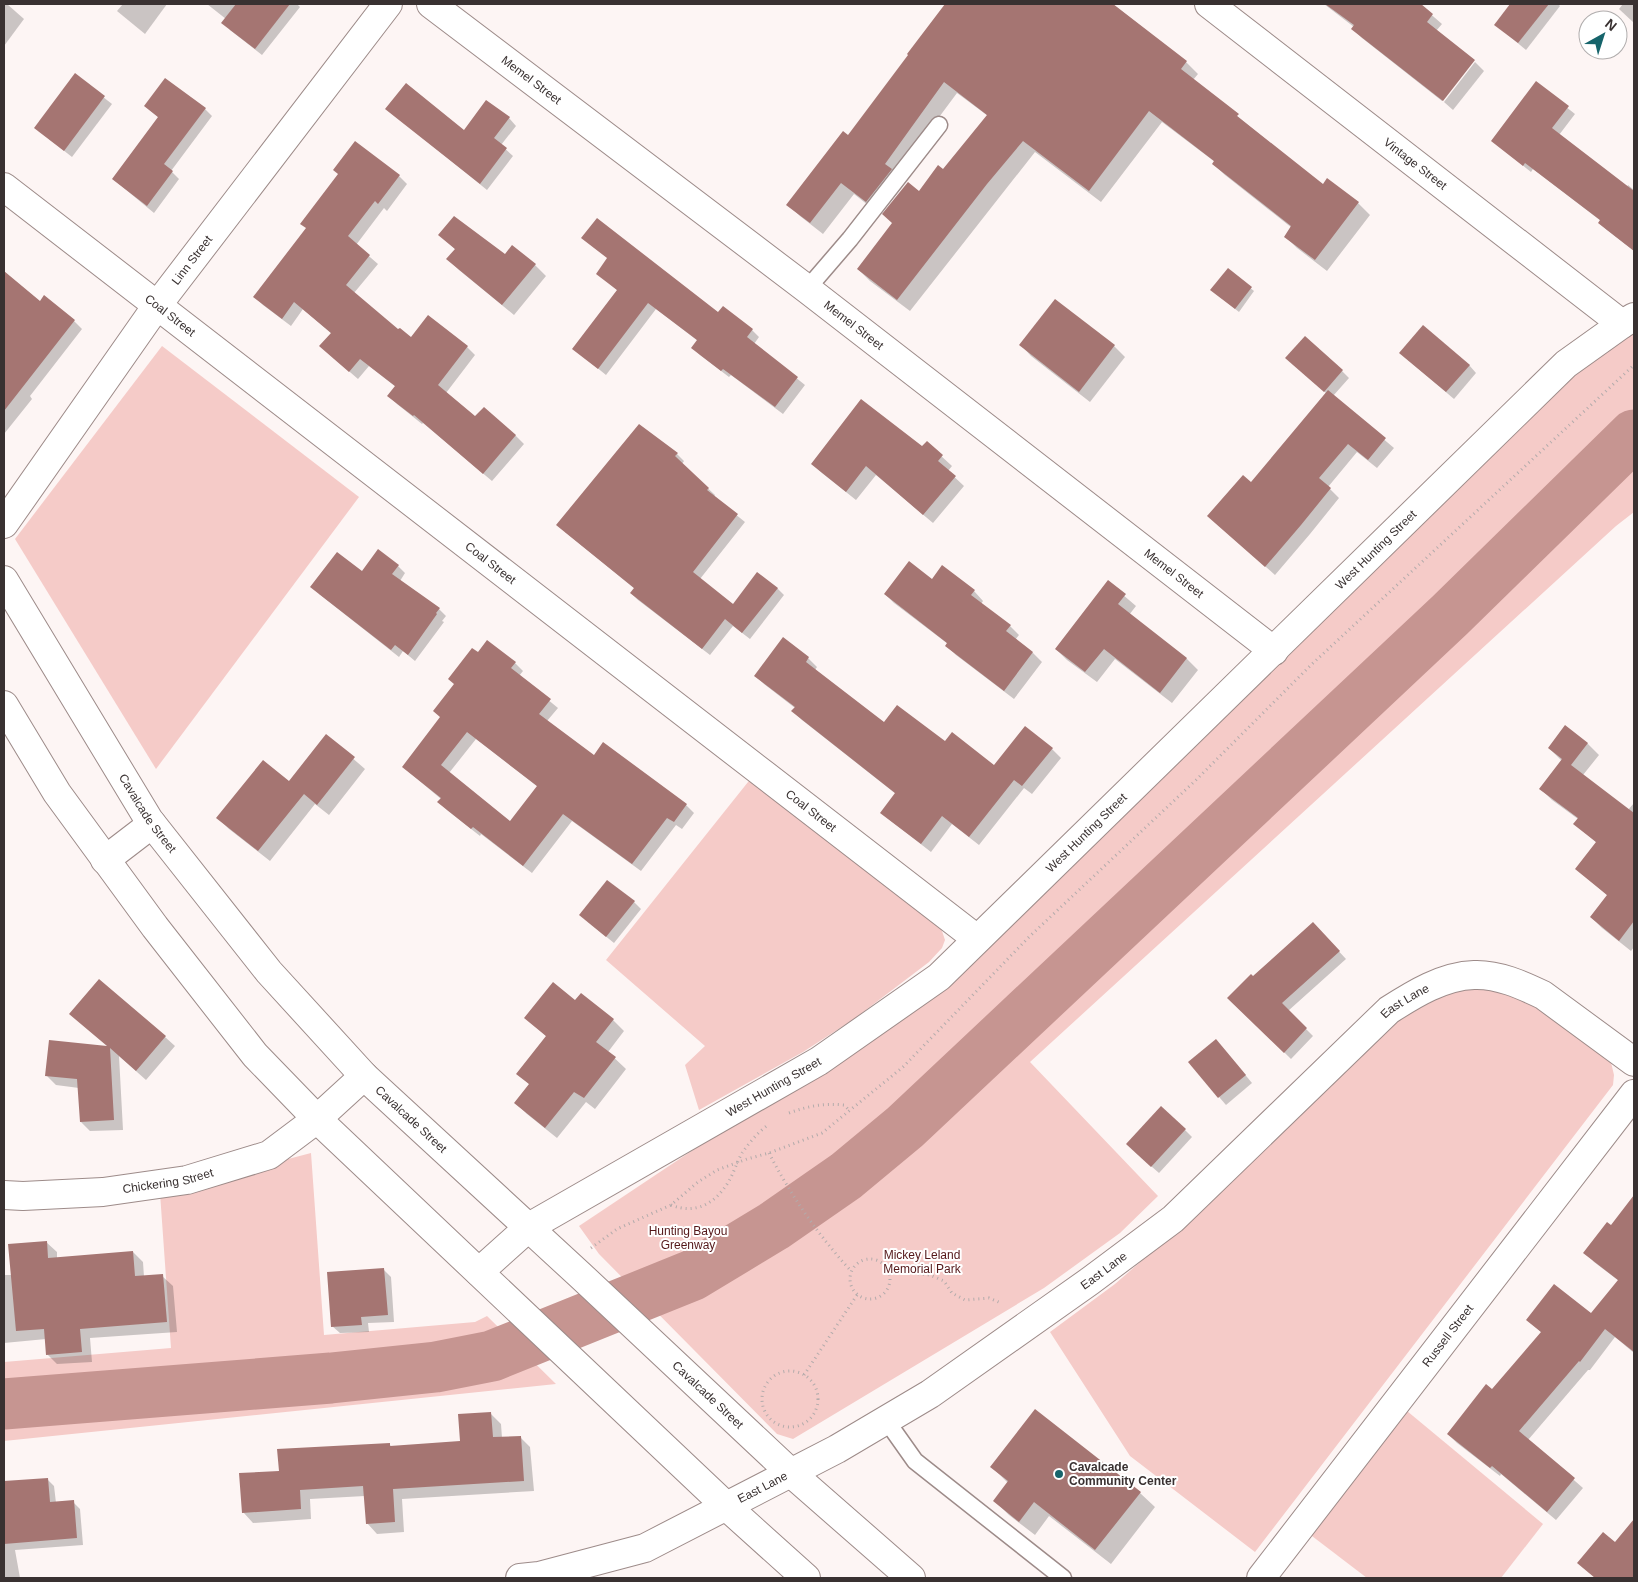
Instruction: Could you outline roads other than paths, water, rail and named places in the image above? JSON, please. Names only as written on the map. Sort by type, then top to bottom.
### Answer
[{"type":"street","name":"Linn Street","points":[[4,524],[156,307],[388,4]]},
{"type":"street","name":"Memel Street","points":[[431,4],[807,288],[1274,651]]},
{"type":"street","name":"Vintage Street","points":[[1209,4],[1628,321]]},
{"type":"street","name":"Coal Street","points":[[4,187],[156,307],[977,939]]},
{"type":"street","name":"West Hunting Street","points":[[479,1272],[529,1227],[819,1061],[939,977],[1566,364],[1628,321]]},
{"type":"street","name":"Cavalcade Street","points":[[4,580],[152,824],[269,972],[364,1076],[529,1227],[791,1473],[911,1578]]},
{"type":"street","points":[[4,705],[57,793],[105,860],[154,927],[255,1055],[316,1119],[726,1506],[806,1578]]},
{"type":"street","points":[[105,860],[152,824]]},
{"type":"street","name":"East Lane","points":[[520,1578],[539,1576],[645,1548],[838,1449],[930,1394],[1090,1281],[1173,1219],[1389,1010],[1433,986],[1473,975],[1492,977],[1527,987],[1543,995],[1634,1062]]},
{"type":"street","name":"Chickering Street","points":[[4,1195],[23,1196],[103,1192],[188,1180],[269,1155],[316,1119],[364,1076]]},
{"type":"street","name":"Russell Street","points":[[1261,1578],[1634,1094]]},
{"type":"lane","points":[[807,288],[850,239],[939,125]]},
{"type":"lane","points":[[886,1420],[915,1461],[1062,1578]]},
{"type":"waterway","points":[[4,1404],[331,1378],[436,1367],[492,1356],[693,1275],[774,1226],[846,1176],[905,1127],[1450,615],[1634,435]]},
{"type":"place","name":"Cavalcade Community Center","points":[[1059,1474]]},
{"type":"park label","name":"Hunting Bayou Greenway","points":[[688,1238]]},
{"type":"park label","name":"Mickey Leland Memorial Park","points":[[922,1262]]}]
